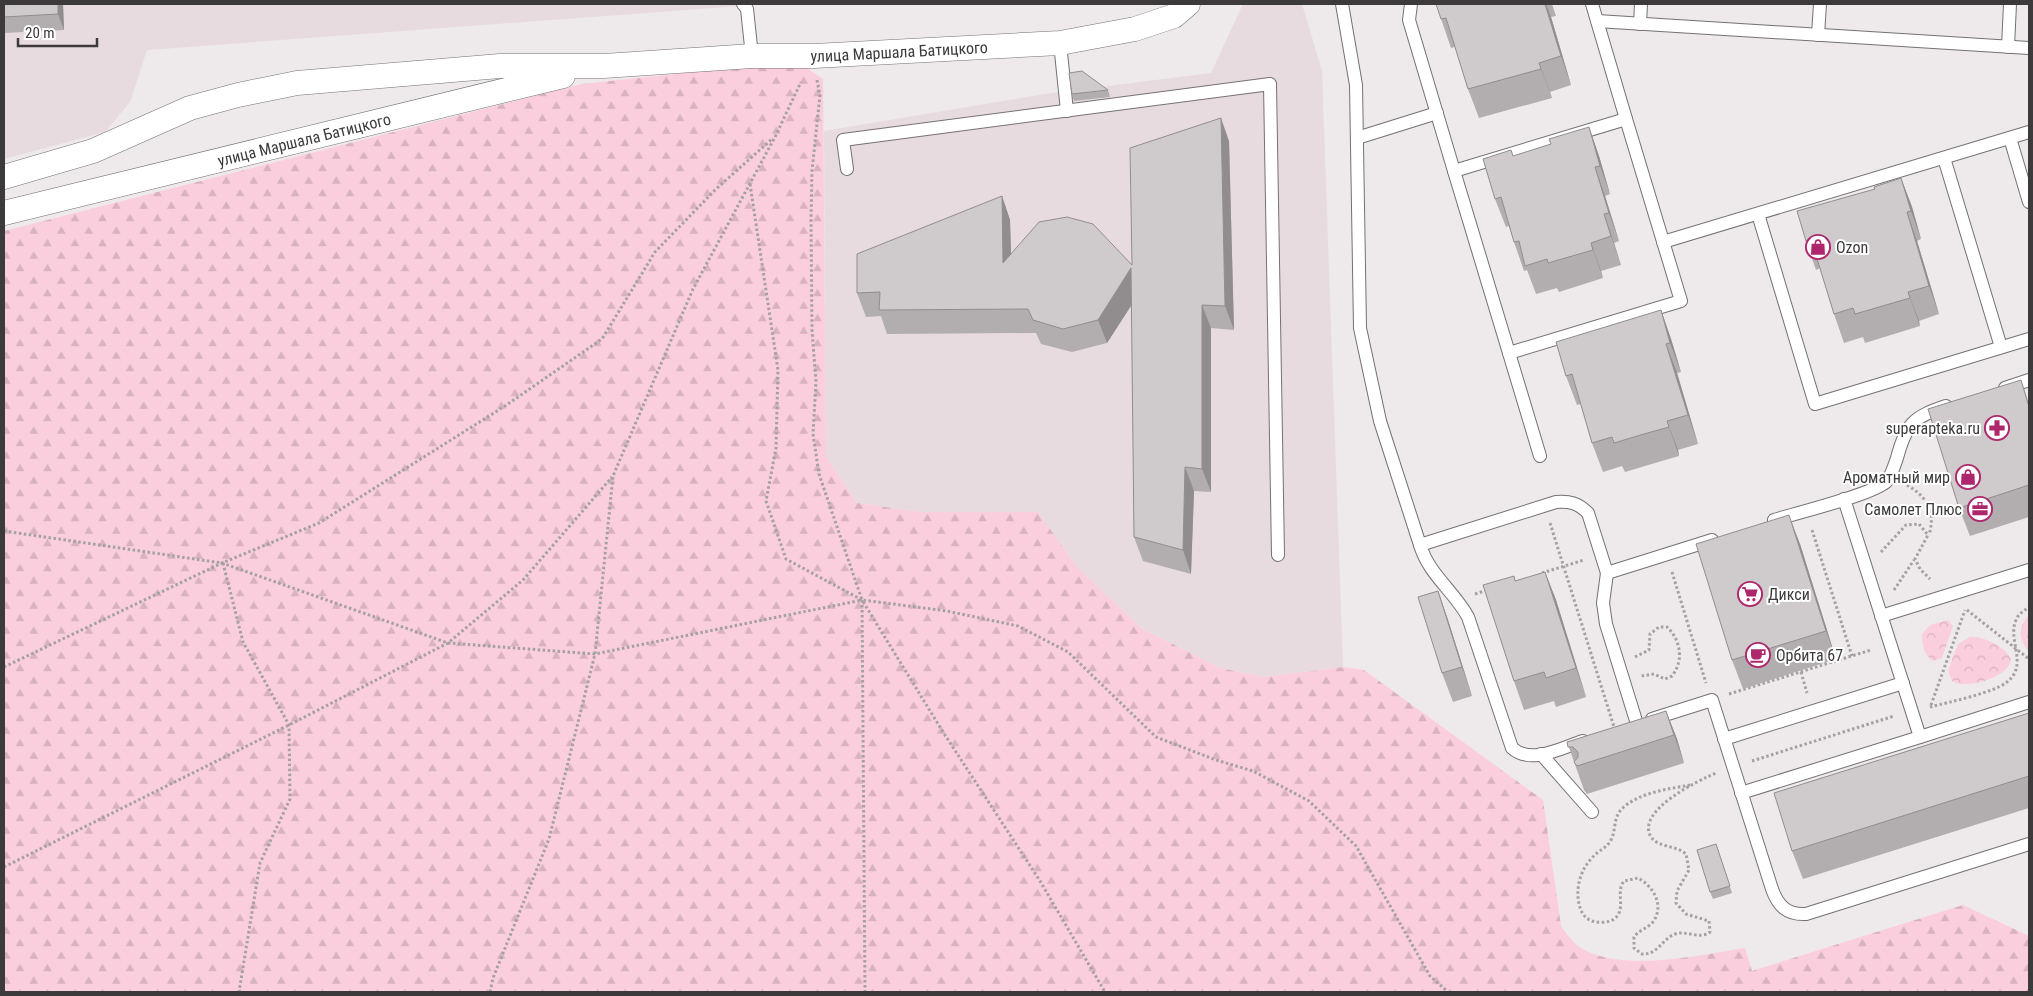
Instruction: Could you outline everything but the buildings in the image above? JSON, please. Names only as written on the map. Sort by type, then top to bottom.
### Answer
[{"type":"street","name":"улица Маршала Батицкого","points":[[4,177],[93,151],[190,108],[238,95],[297,83],[500,66],[604,66],[752,56],[814,56],[1060,43],[1135,29],[1174,16],[1188,4]]},
{"type":"street","name":"улица Маршала Батицкого","points":[[4,213],[604,66]]},
{"type":"lane","points":[[742,4],[747,9],[752,56]]},
{"type":"lane","points":[[1342,4],[1356,85],[1360,328],[1380,421],[1420,545],[1427,565],[1457,600],[1472,626],[1512,748],[1524,756],[1532,757],[1596,736]]},
{"type":"lane","points":[[1411,4],[1409,20],[1540,456]]},
{"type":"lane","points":[[1509,352],[1681,301],[1592,4]]},
{"type":"lane","points":[[1640,24],[1641,4]]},
{"type":"lane","points":[[1818,35],[1820,4]]},
{"type":"lane","points":[[2008,46],[2010,4]]},
{"type":"lane","points":[[1597,22],[2029,48]]},
{"type":"lane","points":[[1060,43],[1067,111]]},
{"type":"lane","points":[[847,169],[843,140],[1270,84],[1278,556]]},
{"type":"lane","points":[[1357,138],[1437,114]]},
{"type":"lane","points":[[1454,171],[1626,119]]},
{"type":"lane","points":[[1663,242],[2029,132]]},
{"type":"lane","points":[[2010,138],[2029,202]]},
{"type":"lane","points":[[1944,158],[2001,347]]},
{"type":"lane","points":[[1758,214],[1815,404],[2029,339]]},
{"type":"lane","points":[[1994,391],[2029,380]]},
{"type":"lane","points":[[1760,525],[1876,488],[1891,475],[1904,435],[1909,427],[1924,413],[1959,402]]},
{"type":"lane","points":[[1844,498],[1920,737]]},
{"type":"lane","points":[[1420,545],[1544,506],[1568,501],[1581,506],[1588,513],[1607,573],[1603,610],[1637,724]]},
{"type":"lane","points":[[1607,573],[1722,537]]},
{"type":"lane","points":[[1881,614],[2029,570]]},
{"type":"lane","points":[[1724,739],[1903,683]]},
{"type":"lane","points":[[1615,730],[1712,700],[1776,901],[1783,908],[1798,915],[2029,844]]},
{"type":"lane","points":[[1741,793],[2029,702]]},
{"type":"lane","points":[[1541,754],[1575,784],[1592,812]]},
{"type":"path","points":[[4,867],[289,725],[448,643],[523,580],[612,476],[693,288],[775,137],[814,56]]},
{"type":"path","points":[[814,56],[820,96],[812,171],[812,330],[816,382],[813,434],[818,474],[862,600],[943,732],[1040,881],[1105,992]]},
{"type":"path","points":[[4,667],[222,562],[319,523],[504,406],[602,338],[655,252],[715,190],[775,137]]},
{"type":"path","points":[[750,184],[778,370],[776,448],[766,501],[786,559],[862,600]]},
{"type":"path","points":[[1881,614],[1928,535],[1932,517],[1926,498],[1891,475]]},
{"type":"path","points":[[490,992],[549,839],[595,654],[612,476]]},
{"type":"path","points":[[1544,506],[1615,730]]},
{"type":"path","points":[[1806,510],[1852,656]]},
{"type":"path","points":[[1865,563],[1887,548],[1909,524],[1919,524],[1928,535]]},
{"type":"path","points":[[4,531],[222,562],[448,643],[595,654],[862,600],[947,611],[1018,626],[1068,652],[1156,737],[1216,760],[1253,771],[1309,801],[1356,846],[1430,976],[1448,992]]},
{"type":"path","points":[[1666,554],[1712,700],[1890,644]]},
{"type":"path","points":[[1537,575],[1601,555]]},
{"type":"path","points":[[1915,559],[1923,574],[1951,594]]},
{"type":"path","points":[[222,562],[243,642],[289,725],[290,799],[260,863],[240,992]]},
{"type":"path","points":[[1457,600],[1493,589]]},
{"type":"path","points":[[862,600],[864,992]]},
{"type":"path","points":[[1930,708],[2006,682],[2016,671],[2015,624],[2017,618],[2029,607]]},
{"type":"path","points":[[1920,737],[1965,609],[2029,659]]},
{"type":"path","points":[[1617,662],[1648,651],[1651,644],[1650,634],[1658,626],[1667,627],[1677,641],[1680,657],[1672,676],[1665,679],[1649,674],[1623,681]]},
{"type":"path","points":[[1690,785],[1648,795],[1626,805],[1614,820],[1610,842],[1592,859],[1578,881],[1577,894],[1583,914],[1591,921],[1604,922],[1613,920],[1619,914],[1619,889],[1624,881],[1632,877],[1648,884],[1655,895],[1657,910],[1653,922],[1634,936],[1634,948],[1642,954],[1652,953],[1668,938],[1677,933],[1703,936],[1711,928],[1709,921],[1686,914],[1676,903],[1677,891],[1689,870],[1686,854],[1677,848],[1657,842],[1652,838],[1649,829],[1651,820],[1660,808],[1674,795],[1690,785],[1733,767],[1911,711]]},
{"type":"shaded area","points":[[4,4],[766,4],[147,50],[130,102],[105,132],[4,159]]},
{"type":"shaded area","points":[[1243,4],[1302,4],[1322,71],[1343,667],[1265,677],[1220,668],[1141,628],[1077,567],[1038,512],[921,512],[857,503],[826,457],[824,131],[1045,94],[1211,73]]},
{"type":"green space","points":[[797,61],[823,79],[826,457],[857,503],[921,512],[1038,512],[1077,567],[1141,628],[1220,668],[1265,677],[1343,667],[1364,670],[1543,800],[1561,926],[1578,946],[1595,954],[1614,959],[1636,961],[1683,958],[1745,948],[1752,971],[1963,905],[2029,936],[2029,992],[4,992],[4,231],[582,84]]},
{"type":"green space","points":[[2029,615],[2029,652],[2021,638],[2021,628]]},
{"type":"green space","points":[[1948,620],[1953,626],[1942,658],[1933,661],[1927,656],[1924,649],[1922,634],[1930,625]]},
{"type":"green space","points":[[1970,637],[1988,640],[2000,647],[2009,655],[2011,660],[2008,666],[1995,677],[1986,681],[1967,684],[1952,681],[1948,670],[1958,644]]},
{"type":"place","name":"Ozon","points":[[1818,247]]},
{"type":"place","name":"superapteka.ru","points":[[1997,428]]},
{"type":"place","name":"Ароматный мир","points":[[1968,477]]},
{"type":"place","name":"Самолет Плюс","points":[[1980,509]]},
{"type":"place","name":"Дикси","points":[[1750,594]]},
{"type":"place","name":"Орбита 67","points":[[1758,655]]}]
